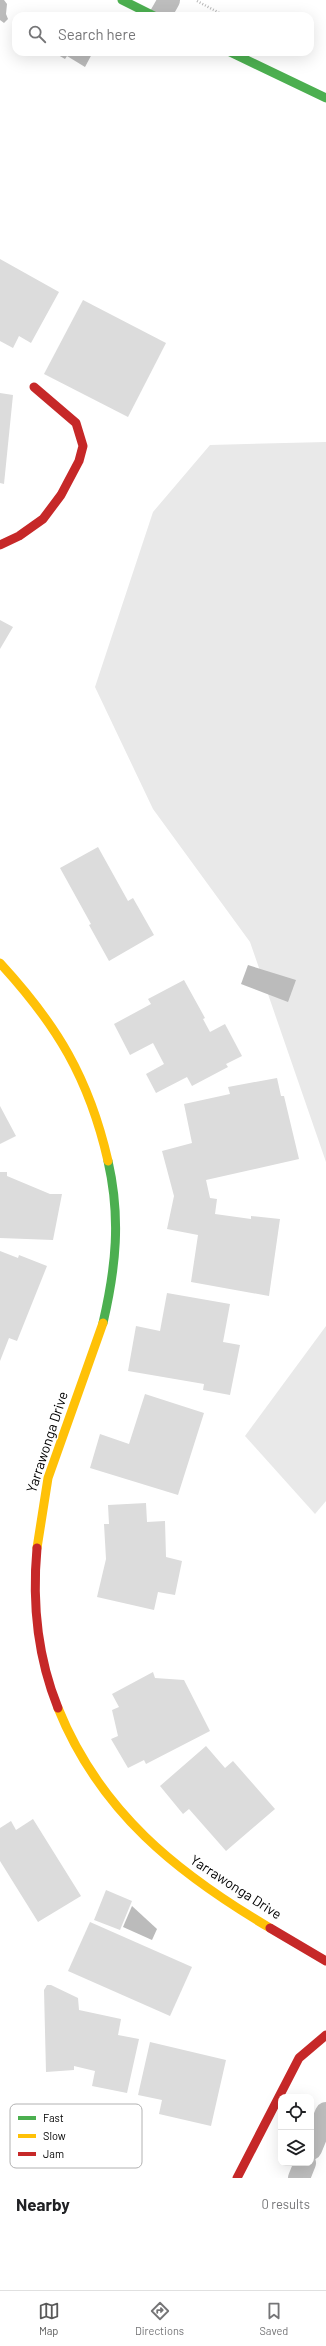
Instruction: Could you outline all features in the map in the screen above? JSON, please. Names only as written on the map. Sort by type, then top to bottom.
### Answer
[{"type":"street","points":[[122,0],[146,12]]},
{"type":"street","points":[[162,12],[169,0]]},
{"type":"street","points":[[238,56],[326,98]]},
{"type":"street","points":[[0,545],[19,536],[43,519],[64,488],[79,461],[83,446],[76,424],[34,387]]},
{"type":"street","name":"Yarrawonga Drive","points":[[0,963],[19,980],[56,1027],[79,1071],[101,1123],[111,1169],[116,1221],[114,1269],[104,1320],[45,1486],[37,1549],[37,1609],[44,1664],[61,1713],[85,1761],[117,1806],[152,1845],[200,1883],[326,1961]]},
{"type":"street","points":[[237,2178],[299,2058],[326,2035]]},
{"type":"street","points":[[314,2142],[326,2113]]},
{"type":"street","points":[[299,2178],[304,2166]]},
{"type":"path","points":[[195,0],[218,12]]},
{"type":"shaded area","points":[[0,0],[4,0],[7,4],[6,14],[8,19],[4,23],[0,20]]},
{"type":"shaded area","points":[[60,56],[67,56],[65,59]]},
{"type":"shaded area","points":[[67,56],[91,56],[85,67]]},
{"type":"shaded area","points":[[326,442],[326,1162],[250,942],[153,809],[95,687],[153,512],[210,445]]},
{"type":"shaded area","points":[[248,965],[296,980],[288,1002],[241,984]]},
{"type":"shaded area","points":[[326,1326],[326,1501],[315,1514],[245,1436]]},
{"type":"shaded area","points":[[132,1906],[157,1929],[152,1940],[123,1927]]},
{"type":"building","points":[[0,259],[59,292],[31,343],[19,336],[13,348],[0,341]]},
{"type":"building","points":[[83,300],[166,343],[128,417],[44,374]]},
{"type":"building","points":[[0,393],[13,395],[4,484],[0,483]]},
{"type":"building","points":[[0,620],[13,627],[0,649]]},
{"type":"building","points":[[98,847],[128,901],[133,898],[154,935],[109,961],[89,925],[91,924],[60,868]]},
{"type":"building","points":[[184,980],[205,1018],[203,1019],[210,1032],[225,1024],[242,1056],[226,1064],[228,1067],[192,1086],[187,1077],[156,1093],[146,1074],[164,1064],[153,1043],[130,1055],[114,1024],[151,1004],[148,999]]},
{"type":"building","points":[[277,1078],[281,1096],[284,1096],[299,1159],[206,1180],[210,1198],[217,1199],[215,1214],[251,1219],[251,1216],[280,1219],[269,1296],[191,1282],[198,1235],[167,1229],[174,1196],[162,1151],[192,1143],[184,1104],[230,1094],[228,1087]]},
{"type":"building","points":[[0,1106],[16,1136],[0,1144]]},
{"type":"building","points":[[0,1172],[7,1172],[7,1176],[50,1194],[62,1194],[53,1240],[0,1238]]},
{"type":"building","points":[[0,1251],[18,1258],[19,1255],[47,1266],[17,1341],[9,1338],[0,1361]]},
{"type":"building","points":[[167,1293],[230,1304],[223,1342],[240,1345],[230,1395],[203,1390],[204,1384],[128,1371],[136,1326],[160,1331]]},
{"type":"building","points":[[145,1394],[204,1413],[178,1495],[90,1468],[100,1434],[129,1444]]},
{"type":"building","points":[[146,1503],[147,1522],[165,1521],[166,1557],[182,1561],[175,1595],[158,1592],[154,1610],[97,1597],[106,1559],[104,1524],[109,1524],[108,1505]]},
{"type":"building","points":[[153,1672],[155,1678],[184,1680],[210,1731],[146,1764],[144,1760],[128,1768],[111,1739],[118,1736],[112,1710],[119,1707],[112,1694]]},
{"type":"building","points":[[206,1746],[225,1768],[233,1761],[275,1809],[226,1851],[189,1809],[183,1814],[160,1786]]},
{"type":"building","points":[[33,1819],[81,1896],[38,1922],[0,1861],[0,1828],[11,1821],[16,1830]]},
{"type":"building","points":[[106,1890],[132,1901],[120,1930],[94,1920]]},
{"type":"building","points":[[90,1922],[192,1967],[170,2016],[68,1971]]},
{"type":"building","points":[[47,1985],[51,1985],[78,1998],[79,2010],[121,2019],[118,2035],[139,2039],[127,2093],[92,2086],[95,2071],[74,2066],[74,2070],[46,2072],[44,1990]]},
{"type":"building","points":[[150,2042],[226,2060],[211,2126],[159,2114],[162,2100],[138,2095]]},
{"type":"traffic: fast","points":[[122,0],[146,12]]},
{"type":"traffic: fast","points":[[238,56],[326,98]]},
{"type":"traffic: fast","points":[[103,1323],[114,1262],[116,1223],[115,1202],[108,1161]]},
{"type":"traffic: slow","points":[[0,963],[38,1008],[68,1054],[81,1078],[91,1104],[108,1161]]},
{"type":"traffic: slow","points":[[37,1548],[48,1478],[103,1323]]},
{"type":"traffic: slow","points":[[58,1708],[75,1745],[96,1779],[119,1809],[145,1836],[173,1862],[204,1885],[270,1928]]},
{"type":"traffic: jam","points":[[0,545],[19,536],[43,519],[61,495],[79,461],[83,446],[76,423],[34,387]]},
{"type":"traffic: jam","points":[[37,1548],[35,1589],[38,1629],[45,1669],[58,1708]]},
{"type":"traffic: jam","points":[[270,1928],[326,1961]]},
{"type":"traffic: jam","points":[[237,2178],[299,2058],[326,2035]]}]
